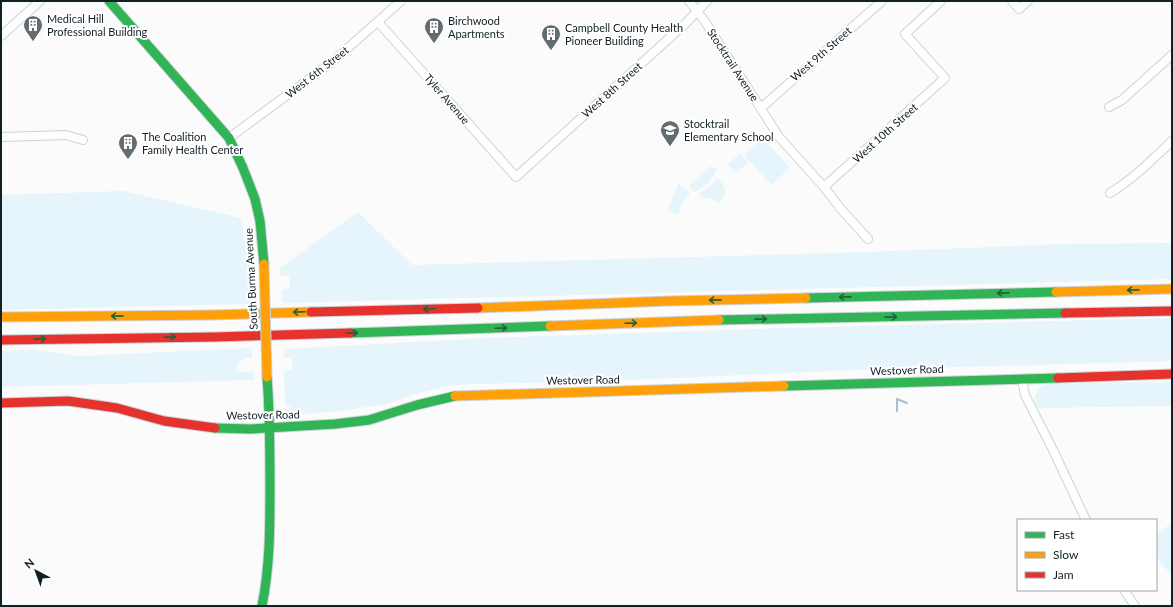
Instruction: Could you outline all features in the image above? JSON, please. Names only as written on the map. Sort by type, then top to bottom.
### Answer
[{"type":"main road","name":"South Burma Avenue","points":[[109,1],[229,138],[242,162],[260,221],[264,264],[270,428],[269,569],[262,606]]},
{"type":"main road","points":[[1,317],[212,315],[476,308],[661,301],[1172,289]]},
{"type":"main road","points":[[1,340],[215,337],[462,330],[711,320],[1172,311]]},
{"type":"main road","name":"Westover Road","points":[[1,403],[68,401],[117,408],[186,426],[270,428],[335,424],[369,420],[454,396],[885,384],[1172,374]]},
{"type":"street","points":[[1,36],[40,1]]},
{"type":"street","name":"West 6th Street","points":[[229,138],[332,62],[401,1]]},
{"type":"street","name":"Stocktrail Avenue","points":[[689,1],[697,10],[779,137],[868,239]]},
{"type":"street","name":"West 8th Street","points":[[516,177],[675,33],[707,1]]},
{"type":"street","name":"West 9th Street","points":[[761,108],[882,1]]},
{"type":"street","name":"West 10th Street","points":[[824,187],[945,78],[905,34],[941,1]]},
{"type":"street","points":[[1012,1],[1019,9],[1028,1]]},
{"type":"street","name":"Tyler Avenue","points":[[378,22],[516,177]]},
{"type":"street","points":[[1109,107],[1122,100],[1172,55]]},
{"type":"street","points":[[1,137],[66,134],[83,140]]},
{"type":"street","points":[[1110,193],[1133,177],[1172,141]]},
{"type":"street","points":[[1022,379],[1025,395],[1086,519]]},
{"type":"street","points":[[1125,591],[1135,606]]},
{"type":"shaded area","points":[[763,138],[790,168],[771,185],[744,155]]},
{"type":"shaded area","points":[[740,153],[748,162],[736,173],[728,165]]},
{"type":"shaded area","points":[[711,166],[713,168],[717,168],[711,180],[702,188],[694,192],[689,186]]},
{"type":"shaded area","points":[[717,178],[723,184],[725,190],[724,196],[720,203],[709,198],[702,199],[699,193],[709,187]]},
{"type":"shaded area","points":[[679,183],[690,193],[681,205],[678,215],[667,210]]},
{"type":"shaded area","points":[[123,191],[241,218],[249,266],[250,304],[1,310],[1,195]]},
{"type":"shaded area","points":[[358,212],[412,265],[867,252],[1065,244],[1172,243],[1172,279],[283,303],[282,290],[290,288],[289,276],[281,276],[280,268]]},
{"type":"shaded area","points":[[1172,318],[1172,361],[855,370],[582,382],[472,384],[448,386],[422,392],[390,403],[342,411],[299,414],[291,411],[291,408],[288,405],[285,406],[284,371],[293,370],[291,358],[284,357],[285,349],[488,338],[786,328]]},
{"type":"shaded area","points":[[252,348],[252,358],[246,358],[238,363],[236,371],[253,372],[253,380],[1,387],[1,351],[33,350],[80,356]]},
{"type":"shaded area","points":[[1172,382],[1172,406],[1036,408],[1035,405],[1035,397],[1040,386],[1051,383]]},
{"type":"shaded area","points":[[1172,522],[1172,575],[1157,559],[1157,535]]},
{"type":"waterway","points":[[897,411],[897,399],[907,403]]},
{"type":"traffic: fast","points":[[109,1],[229,138],[255,199],[260,221],[264,264]]},
{"type":"traffic: fast","points":[[806,298],[1056,292]]},
{"type":"traffic: fast","points":[[719,320],[1065,313]]},
{"type":"traffic: fast","points":[[350,333],[550,326]]},
{"type":"traffic: fast","points":[[262,606],[267,576],[270,532],[270,432],[267,377]]},
{"type":"traffic: fast","points":[[784,386],[1058,378]]},
{"type":"traffic: fast","points":[[215,428],[250,429],[335,424],[369,420],[417,405],[455,396]]},
{"type":"traffic: slow","points":[[264,264],[267,377]]},
{"type":"traffic: slow","points":[[1056,292],[1172,289]]},
{"type":"traffic: slow","points":[[478,308],[806,298]]},
{"type":"traffic: slow","points":[[1,317],[212,315],[311,312]]},
{"type":"traffic: slow","points":[[550,326],[719,320]]},
{"type":"traffic: slow","points":[[455,396],[784,386]]},
{"type":"traffic: jam","points":[[311,312],[478,308]]},
{"type":"traffic: jam","points":[[1065,313],[1172,311]]},
{"type":"traffic: jam","points":[[1,340],[215,337],[350,333]]},
{"type":"traffic: jam","points":[[1058,378],[1172,374]]},
{"type":"traffic: jam","points":[[1,403],[68,401],[117,408],[164,421],[215,428]]},
{"type":"place","name":"Medical Hill Professional Building","points":[[33,42]]},
{"type":"place","name":"Birchwood Apartments","points":[[434,44]]},
{"type":"place","name":"Campbell County Health Pioneer Building","points":[[551,51]]},
{"type":"place","name":"Stocktrail Elementary School","points":[[670,147]]},
{"type":"place","name":"The Coalition Family Health Center","points":[[128,160]]}]
